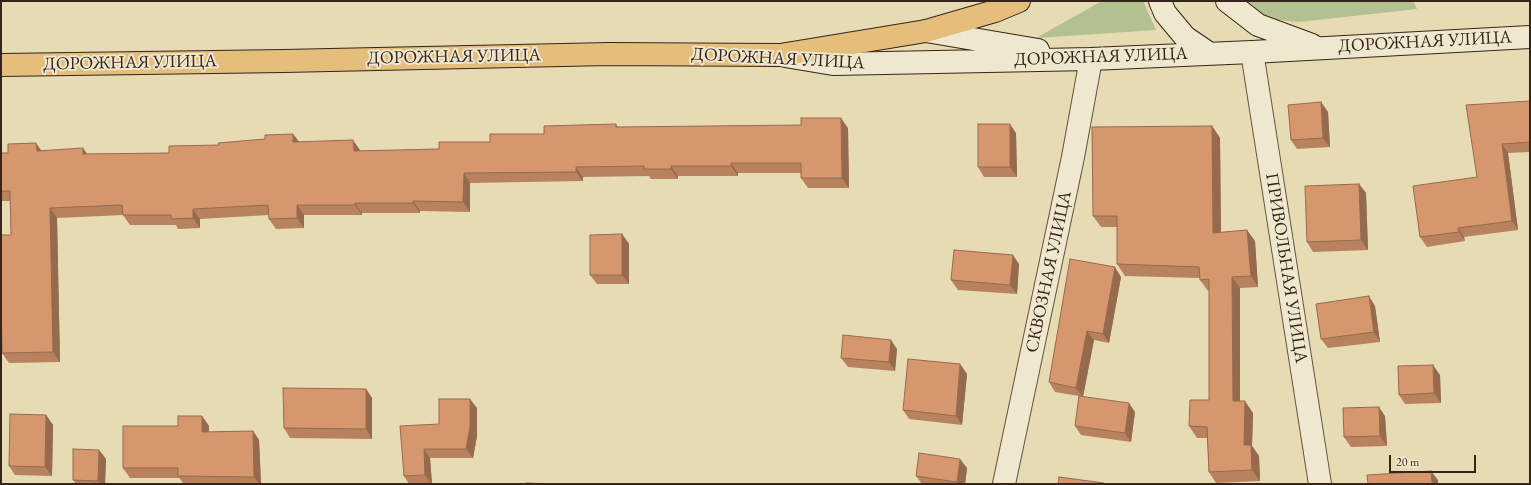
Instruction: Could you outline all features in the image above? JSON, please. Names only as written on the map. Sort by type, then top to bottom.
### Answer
[{"type":"main road","points":[[780,55],[926,31],[994,11],[1019,1]]},
{"type":"main road","points":[[1160,1],[1165,13],[1185,37],[1210,54]]},
{"type":"main road","points":[[1227,1],[1258,25],[1321,48]]},
{"type":"main road","points":[[926,31],[1091,59]]},
{"type":"main road","name":"ДОРОЖНАЯ УЛИЦА","points":[[1,65],[292,61],[609,54],[780,55],[833,64],[1091,59],[1530,37]]},
{"type":"main road","name":"ПРИВОЛЬНАЯ УЛИЦА","points":[[1252,52],[1320,484]]},
{"type":"main road","name":"СКВОЗНАЯ УЛИЦА","points":[[1004,484],[1073,157],[1091,59]]},
{"type":"green space","points":[[1102,1],[1143,1],[1156,30],[1036,38]]},
{"type":"green space","points":[[1242,1],[1413,1],[1417,9],[1299,22],[1269,19]]},
{"type":"building","points":[[1530,101],[1530,142],[1502,144],[1512,221],[1458,228],[1459,232],[1420,237],[1413,186],[1477,177],[1466,105]]},
{"type":"building","points":[[1321,102],[1323,138],[1291,140],[1288,105]]},
{"type":"building","points":[[801,118],[841,118],[842,178],[801,178],[801,163],[731,163],[731,166],[671,166],[671,169],[644,169],[644,166],[576,167],[576,172],[464,173],[463,202],[413,201],[413,203],[355,203],[355,205],[297,205],[297,218],[269,219],[268,205],[193,209],[193,218],[171,219],[171,215],[123,215],[122,205],[50,208],[53,352],[2,353],[1,235],[11,235],[10,191],[1,191],[1,153],[8,153],[8,144],[36,143],[37,151],[83,148],[83,154],[169,153],[169,146],[219,145],[218,143],[265,139],[265,135],[293,134],[293,142],[353,140],[354,151],[439,149],[439,142],[490,142],[490,134],[544,134],[544,126],[616,124],[616,127],[801,125]]},
{"type":"building","points":[[978,124],[1010,124],[1010,167],[978,167]]},
{"type":"building","points":[[1212,126],[1213,233],[1247,230],[1251,276],[1232,277],[1233,401],[1245,401],[1244,445],[1251,445],[1252,470],[1209,472],[1207,427],[1189,426],[1190,400],[1209,400],[1209,279],[1200,280],[1199,267],[1117,264],[1117,216],[1093,216],[1092,127]]},
{"type":"building","points":[[1359,184],[1361,240],[1307,242],[1305,186]]},
{"type":"building","points":[[622,234],[622,275],[590,275],[590,235]]},
{"type":"building","points":[[954,250],[1013,255],[1010,285],[951,280]]},
{"type":"building","points":[[1070,259],[1115,267],[1103,334],[1087,331],[1076,388],[1049,382]]},
{"type":"building","points":[[1369,296],[1374,332],[1321,339],[1316,304]]},
{"type":"building","points":[[843,335],[891,340],[889,362],[841,358]]},
{"type":"building","points":[[908,359],[960,364],[956,416],[903,410]]},
{"type":"building","points":[[1433,365],[1434,393],[1399,395],[1398,366]]},
{"type":"building","points":[[283,388],[366,389],[366,429],[284,428]]},
{"type":"building","points":[[1079,396],[1129,403],[1125,433],[1075,426]]},
{"type":"building","points":[[439,399],[470,399],[470,427],[466,449],[424,449],[425,475],[404,476],[400,426],[439,424]]},
{"type":"building","points":[[1379,407],[1380,436],[1344,437],[1343,408]]},
{"type":"building","points":[[10,414],[46,415],[45,467],[9,466]]},
{"type":"building","points":[[178,416],[202,416],[202,432],[253,431],[254,477],[178,476],[178,468],[123,468],[123,426],[178,426]]},
{"type":"building","points":[[73,449],[99,450],[98,481],[73,480]]},
{"type":"building","points":[[919,453],[960,459],[957,482],[916,476]]},
{"type":"building","points":[[1431,471],[1432,484],[1368,484],[1367,475]]},
{"type":"building","points":[[1059,477],[1104,483],[1104,484],[1058,484]]},
{"type":"building","points":[[527,483],[550,484],[527,484]]}]
